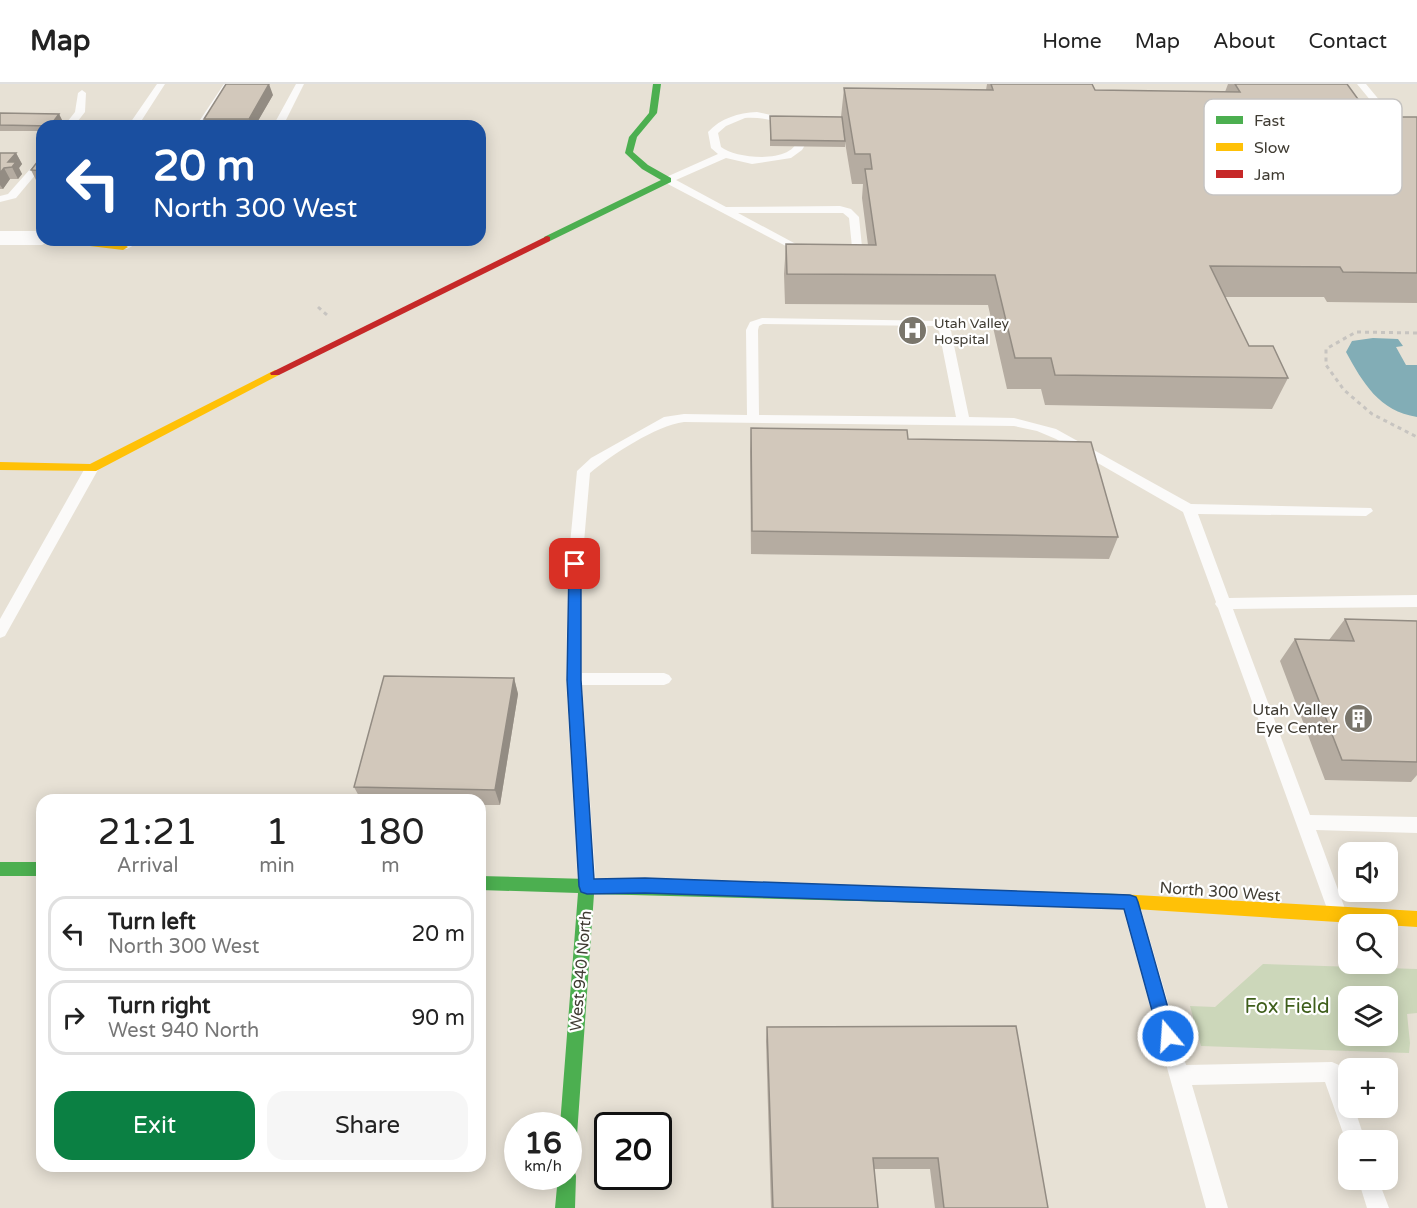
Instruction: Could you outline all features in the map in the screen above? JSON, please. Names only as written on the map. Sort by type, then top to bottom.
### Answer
[{"type":"street","points":[[657,84],[650,117],[632,136],[629,153],[645,167],[668,180]]},
{"type":"street","points":[[0,466],[92,468],[324,346],[668,180]]},
{"type":"street","points":[[0,238],[36,238]]},
{"type":"street","points":[[115,246],[123,247]]},
{"type":"street","points":[[0,869],[36,869]]},
{"type":"street","name":"North 300 West","points":[[486,883],[657,886],[1130,902],[1338,917]]},
{"type":"street","name":"West 940 North","points":[[570,1112],[587,886]]},
{"type":"street","name":"North 300 West","points":[[1398,919],[1417,919]]},
{"type":"street","points":[[565,1208],[566,1190]]},
{"type":"lane","points":[[137,120],[161,84]]},
{"type":"lane","points":[[205,120],[228,84]]},
{"type":"lane","points":[[281,120],[300,84]]},
{"type":"lane","points":[[1361,84],[1374,99]]},
{"type":"lane","points":[[74,120],[80,112],[82,93]]},
{"type":"lane","points":[[668,180],[725,155],[752,161],[788,156],[799,148],[803,140],[801,131],[790,123],[775,117],[746,117],[728,120],[713,132],[716,148],[725,155]]},
{"type":"lane","points":[[1402,130],[1416,137]]},
{"type":"lane","points":[[0,200],[12,196],[36,168]]},
{"type":"lane","points":[[668,180],[812,257]]},
{"type":"lane","points":[[725,210],[840,209],[848,211],[854,217],[857,247],[855,254],[849,258],[832,262]]},
{"type":"lane","points":[[963,421],[945,331],[939,323],[762,321],[754,324],[752,330],[753,419],[1014,422],[1056,432],[1189,509],[1366,511]]},
{"type":"lane","name":"West 940 North","points":[[587,886],[574,680],[575,564],[580,484],[584,471],[596,461],[668,420],[684,418],[753,419]]},
{"type":"lane","points":[[0,632],[92,468]]},
{"type":"lane","points":[[1189,509],[1222,604],[1338,914]]},
{"type":"lane","points":[[1222,604],[1417,601]]},
{"type":"lane","points":[[574,680],[664,679]]},
{"type":"lane","points":[[1303,822],[1417,825]]},
{"type":"lane","points":[[1130,902],[1155,997],[1180,1075],[1217,1208]]},
{"type":"lane","points":[[1180,1075],[1332,1072],[1352,1130]]},
{"type":"lane","points":[[1372,1190],[1378,1208]]},
{"type":"path","points":[[1417,333],[1356,332],[1326,349],[1326,365],[1344,390],[1372,414],[1417,437]]},
{"type":"green space","name":"Fox Field","points":[[1263,964],[1338,966],[1338,974],[1398,974],[1398,968],[1417,969],[1417,1013],[1407,1014],[1409,1053],[1201,1046],[1190,1006],[1215,1007]]},
{"type":"water","points":[[1373,338],[1398,339],[1403,346],[1396,347],[1406,365],[1417,365],[1417,417],[1392,409],[1382,402],[1366,385],[1346,352],[1352,341]]},
{"type":"building","points":[[226,84],[269,84],[249,119],[204,119]]},
{"type":"building","points":[[991,84],[1092,84],[1095,90],[1240,92],[1235,84],[1347,84],[1358,99],[1204,99],[1204,195],[1402,195],[1402,117],[1417,117],[1417,273],[1343,272],[1340,267],[1210,266],[1249,346],[1273,346],[1288,378],[1055,375],[1051,358],[1015,358],[995,275],[787,274],[786,244],[876,245],[865,169],[872,169],[870,154],[855,154],[844,88],[993,90]]},
{"type":"building","points":[[0,113],[59,114],[54,120],[36,120],[36,126],[0,125]]},
{"type":"building","points":[[770,116],[842,117],[845,141],[771,140]]},
{"type":"building","points":[[0,153],[16,153],[8,162],[16,162],[12,167],[4,168],[0,173]]},
{"type":"building","points":[[751,428],[907,430],[908,439],[1091,442],[1118,537],[752,531]]},
{"type":"building","name":"Utah Valley Eye Center","points":[[1345,619],[1417,621],[1417,762],[1342,760],[1295,639],[1354,641]]},
{"type":"building","points":[[384,676],[514,678],[495,790],[354,787]]},
{"type":"building","points":[[1016,1026],[1048,1208],[944,1208],[938,1158],[873,1158],[878,1208],[773,1208],[767,1027]]},
{"type":"traffic: fast","points":[[657,84],[653,113],[633,137],[629,153],[645,167],[668,180]]},
{"type":"traffic: fast","points":[[547,239],[668,180]]},
{"type":"traffic: fast","points":[[0,869],[36,869]]},
{"type":"traffic: fast","points":[[486,883],[1119,901]]},
{"type":"traffic: fast","points":[[570,1112],[587,886]]},
{"type":"traffic: fast","points":[[565,1208],[566,1190]]},
{"type":"traffic: slow","points":[[115,246],[123,247]]},
{"type":"traffic: slow","points":[[0,466],[92,468],[275,373]]},
{"type":"traffic: slow","points":[[1119,901],[1417,919]]},
{"type":"traffic: jam","points":[[275,373],[547,239]]},
{"type":"place","name":"Utah Valley Hospital","points":[[913,331]]},
{"type":"place","name":"Utah Valley Eye Center","points":[[1359,719]]},
{"type":"route","points":[[575,564],[574,680],[587,886],[1130,902],[1155,997],[1168,1036]]}]
